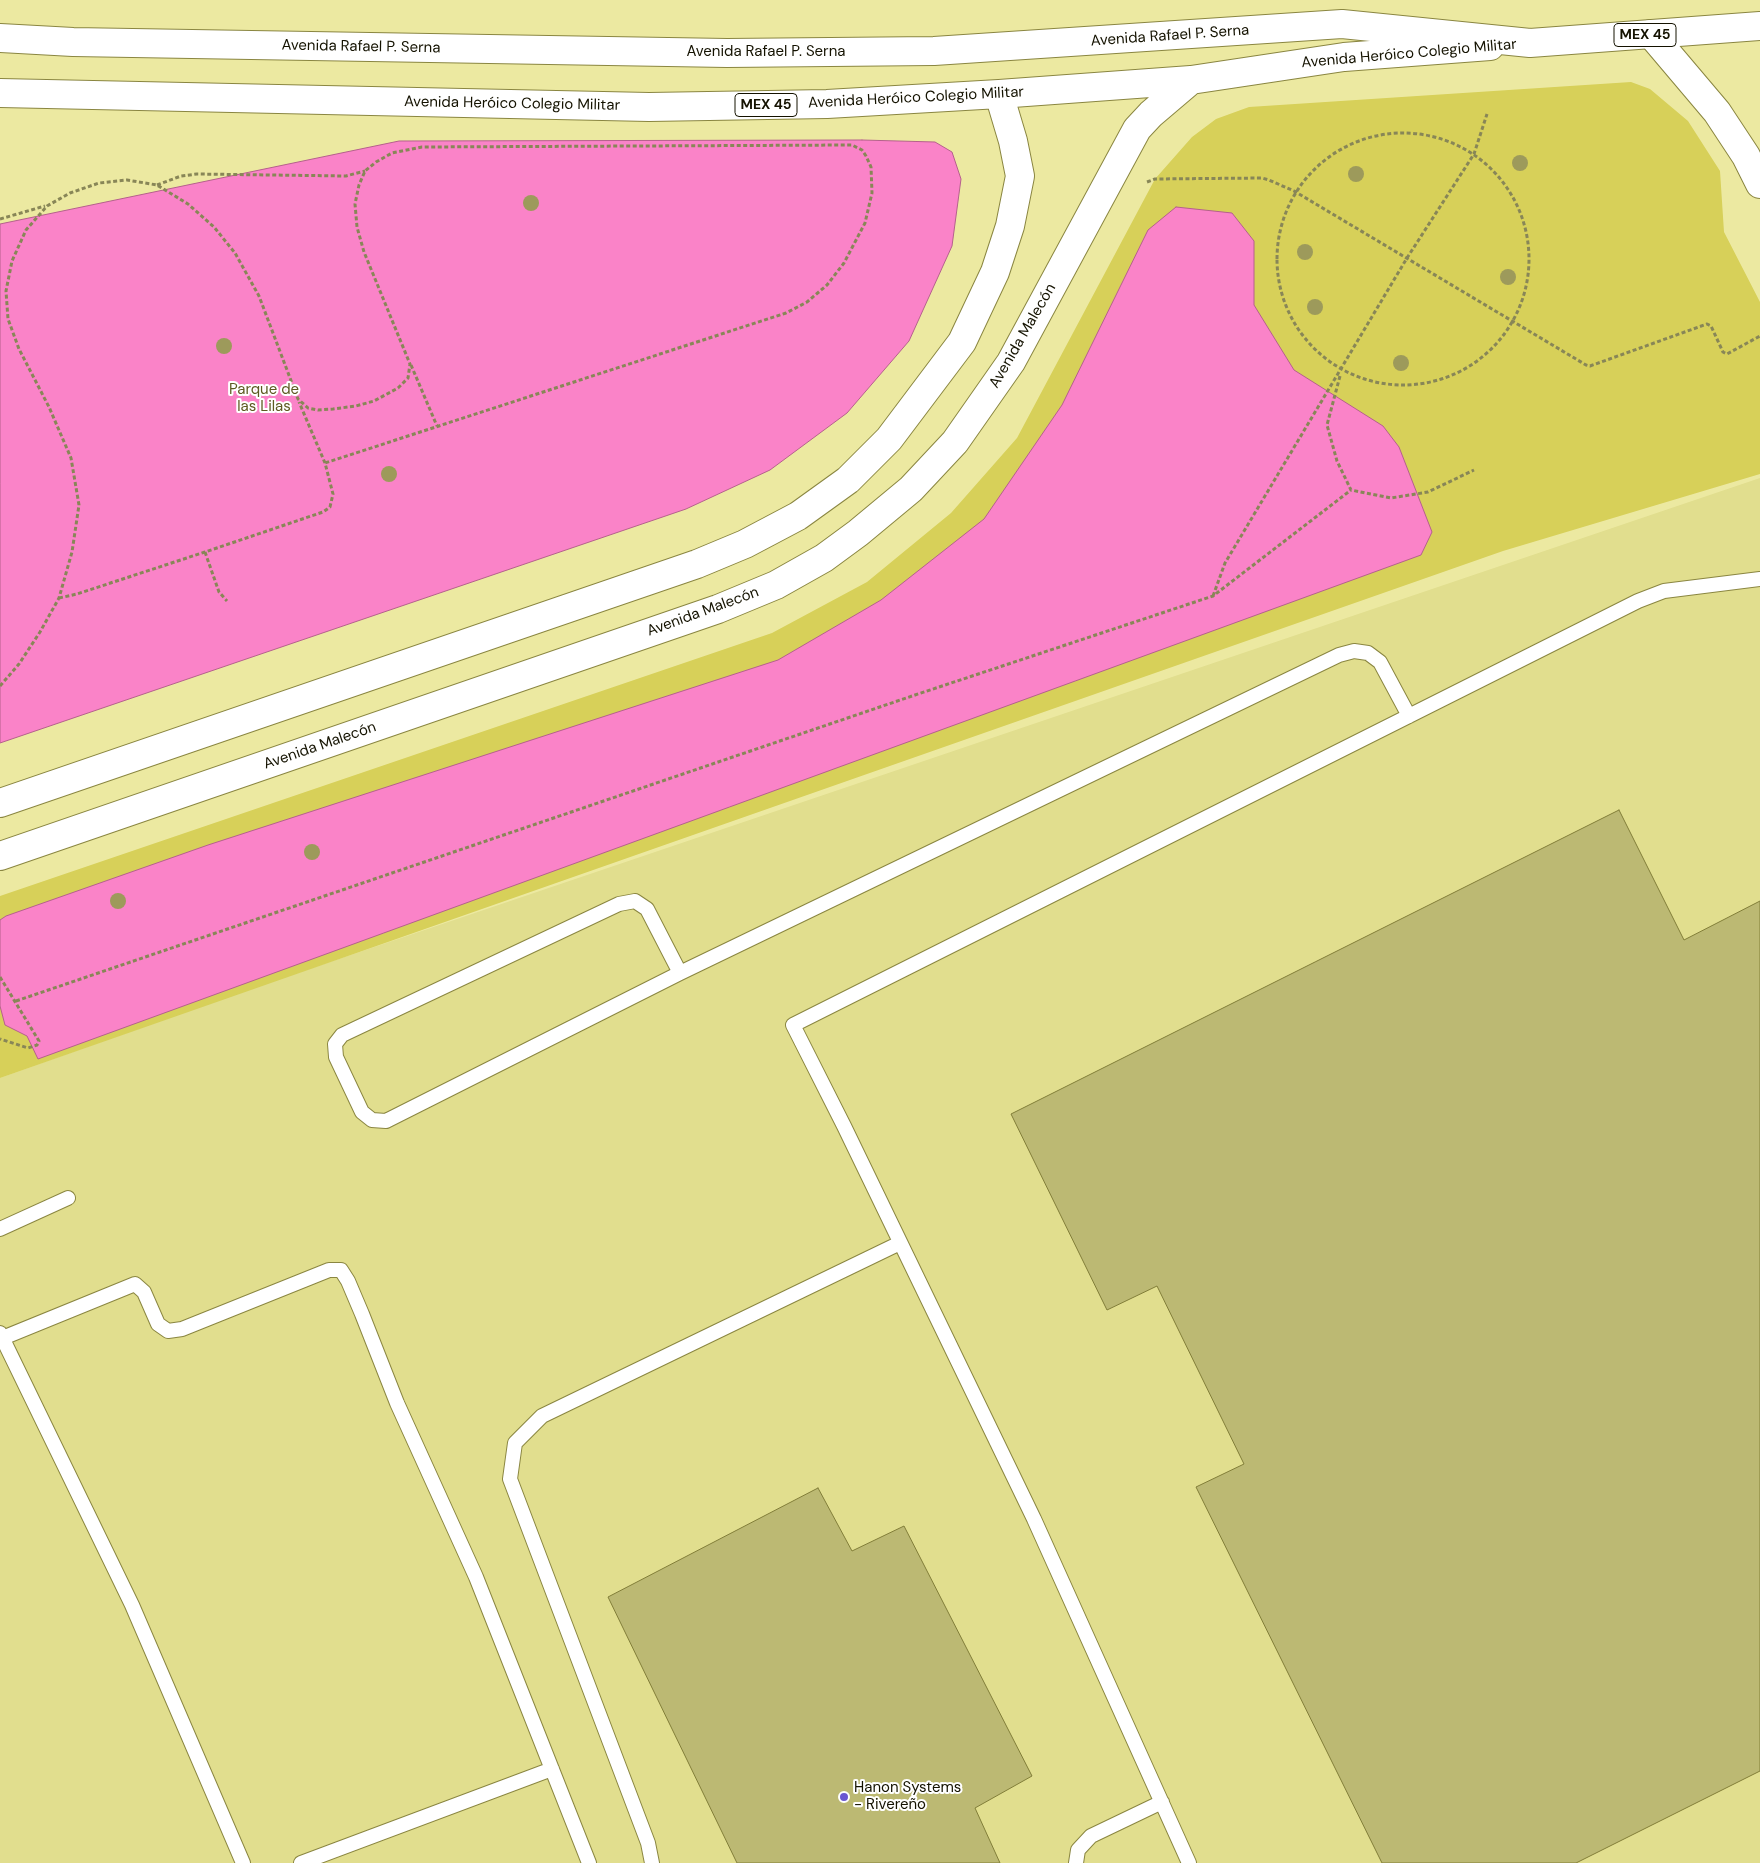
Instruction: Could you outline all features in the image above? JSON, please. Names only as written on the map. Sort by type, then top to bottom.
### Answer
[{"type":"main road","name":"Avenida Rafael P. Serna","points":[[0,38],[73,42],[717,53],[934,52],[1342,24],[1530,43]]},
{"type":"main road","name":"MEX 45","points":[[1530,43],[1760,26]]},
{"type":"main road","points":[[1651,34],[1717,112],[1746,156],[1760,184]]},
{"type":"main road","name":"Avenida Heróico Colegio Militar","points":[[0,93],[649,107],[827,104],[1191,80],[1344,57],[1530,43]]},
{"type":"main road","name":"Avenida Malecón","points":[[0,856],[718,609],[776,585],[824,558],[858,533],[912,488],[955,442],[1011,362],[1137,129],[1151,114],[1191,80]]},
{"type":"main road","points":[[0,803],[697,564],[745,544],[798,516],[848,480],[889,439],[962,342],[995,272],[1010,226],[1020,176],[1013,141],[999,94]]},
{"type":"lane","points":[[1189,1863],[1034,1519],[792,1025],[1638,601],[1664,591],[1760,579]]},
{"type":"lane","points":[[680,973],[647,909],[635,901],[620,904],[342,1035],[334,1044],[336,1057],[362,1112],[372,1120],[386,1120],[680,973],[1339,656],[1354,651],[1368,653],[1380,662],[1409,716]]},
{"type":"lane","points":[[0,1229],[68,1198]]},
{"type":"lane","points":[[652,1863],[648,1843],[510,1479],[515,1443],[542,1416],[900,1243]]},
{"type":"lane","points":[[243,1863],[132,1605],[1,1337],[135,1284],[144,1292],[158,1324],[168,1331],[182,1329],[329,1270],[341,1270],[348,1281],[362,1314],[397,1403],[476,1577],[589,1863]]},
{"type":"lane","points":[[301,1863],[552,1769]]},
{"type":"lane","points":[[1076,1863],[1078,1850],[1091,1836],[1162,1802]]},
{"type":"path","points":[[1213,596],[1225,563],[1407,258],[1474,154],[1488,114]]},
{"type":"path","points":[[1404,134],[1430,138],[1474,154],[1496,171],[1522,212],[1529,247],[1528,290],[1514,324],[1492,350],[1464,369],[1426,383],[1381,384],[1341,370],[1319,354],[1296,325],[1283,297],[1277,264],[1280,225],[1294,192],[1330,155],[1366,137],[1404,134]]},
{"type":"path","points":[[325,463],[786,313],[806,302],[827,285],[844,263],[865,223],[872,193],[871,168],[862,150],[852,145],[422,147],[392,153],[376,162],[365,171],[358,184],[355,204],[357,227],[364,252],[437,426]]},
{"type":"path","points":[[157,185],[181,176],[197,174],[346,176],[365,171]]},
{"type":"path","points":[[1147,182],[1155,179],[1262,178],[1294,192],[1586,365],[1590,366],[1707,324],[1711,326],[1722,352],[1727,354],[1760,336]]},
{"type":"path","points":[[0,218],[47,206],[70,193],[99,184],[126,180],[157,185],[188,204],[214,227],[235,252],[259,296],[298,399],[325,463],[332,494],[330,507],[323,512],[59,598]]},
{"type":"path","points":[[0,686],[19,664],[59,598],[72,552],[79,505],[71,458],[49,407],[19,349],[8,319],[6,291],[12,261],[26,230],[47,206]]},
{"type":"path","points":[[298,399],[308,408],[318,410],[356,406],[374,401],[398,388],[408,378],[410,364]]},
{"type":"path","points":[[1341,370],[1327,425],[1336,461],[1351,490]]},
{"type":"path","points":[[16,1001],[914,695],[1213,596],[1351,490],[1391,498],[1428,492],[1474,470]]},
{"type":"path","points":[[205,552],[220,592],[227,601]]},
{"type":"path","points":[[0,977],[39,1041],[37,1045],[28,1048],[0,1038]]},
{"type":"shaded area","points":[[1631,82],[1650,89],[1688,121],[1720,171],[1724,232],[1760,302],[1760,474],[1503,551],[0,1078],[0,896],[772,633],[867,582],[951,513],[1017,438],[1155,179],[1192,137],[1216,119],[1249,107]]},
{"type":"shaded area","name":"Parque de las Lilas","points":[[862,140],[935,142],[952,152],[961,179],[952,246],[909,341],[847,413],[770,470],[686,509],[0,743],[0,224],[399,141]]},
{"type":"shaded area","points":[[1176,207],[1232,213],[1254,241],[1254,305],[1294,370],[1383,426],[1399,447],[1432,532],[1421,555],[38,1059],[27,1036],[5,1025],[0,1006],[0,920],[6,916],[208,845],[778,660],[881,600],[984,519],[1062,405],[1148,230]]},
{"type":"shaded area","points":[[1760,478],[1760,1863],[0,1863],[0,1078],[268,983]]},
{"type":"building","points":[[1619,810],[1684,940],[1760,901],[1760,1771],[1576,1863],[1382,1863],[1196,1487],[1244,1464],[1157,1286],[1107,1310],[1011,1114]]},
{"type":"building","points":[[818,1488],[852,1551],[904,1526],[1032,1776],[975,1808],[1000,1863],[737,1863],[608,1597]]},
{"type":"place","name":"Hanon Systems - Rivereño","points":[[844,1797]]}]
